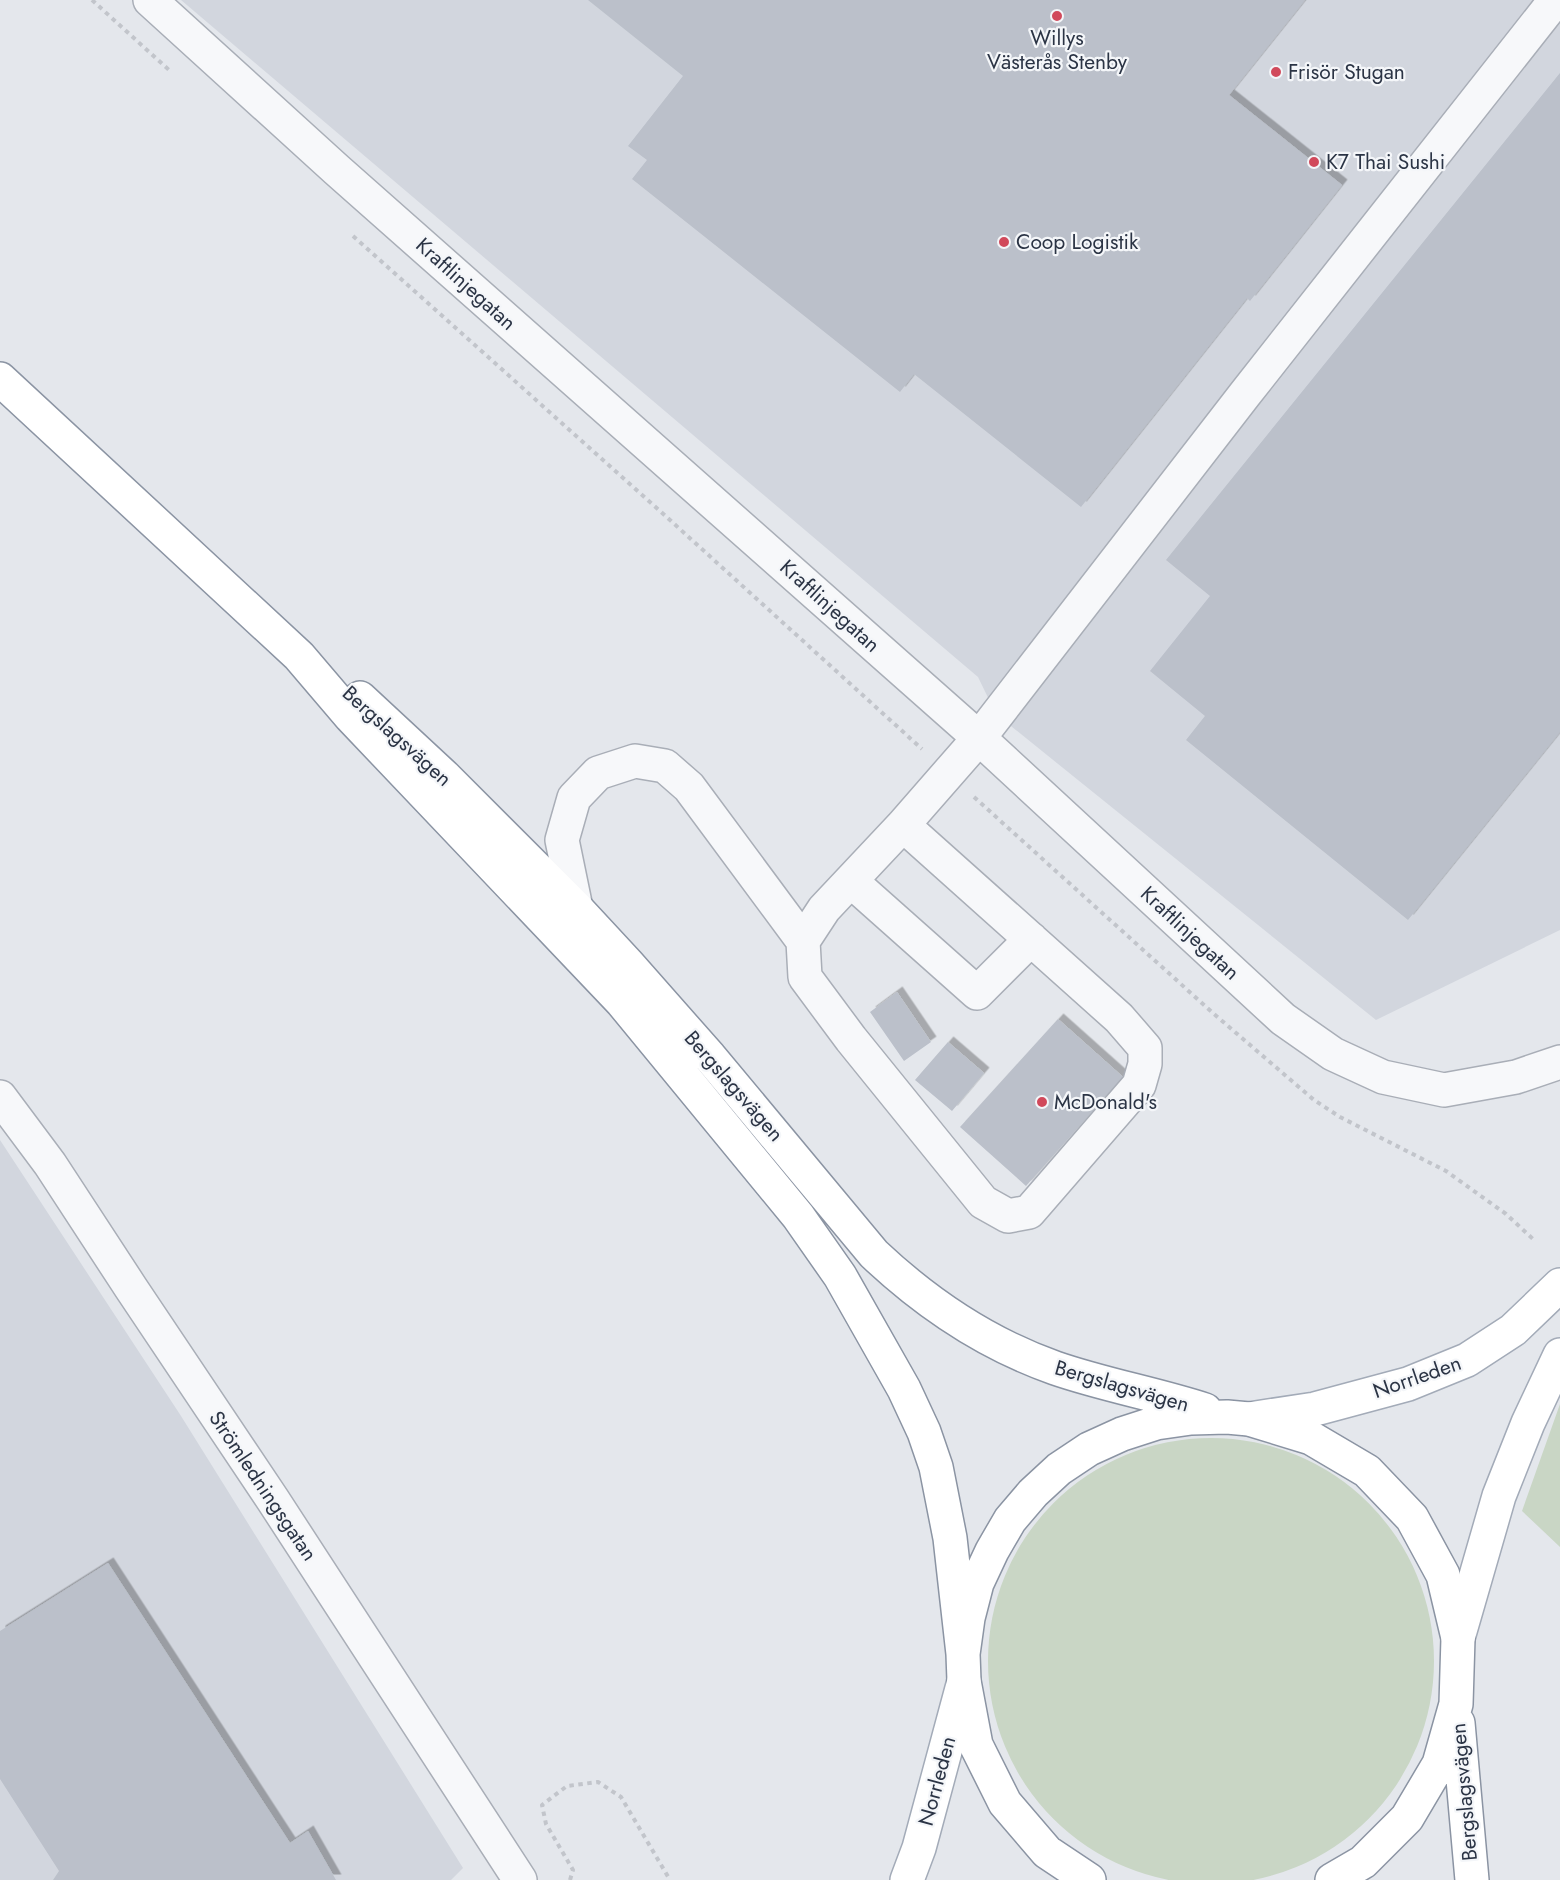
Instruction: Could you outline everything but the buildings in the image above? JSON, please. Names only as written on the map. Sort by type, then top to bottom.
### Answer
[{"type":"main road","name":"Bergslagsvägen","points":[[0,379],[298,656],[351,717],[622,1002],[798,1216],[840,1276],[904,1389],[924,1432],[936,1467],[950,1539],[964,1667]]},
{"type":"main road","name":"Bergslagsvägen","points":[[298,656],[366,702],[576,908],[710,1057],[874,1254],[920,1294],[981,1335],[1053,1367],[1311,1438],[1367,1471],[1412,1518],[1417,1527],[1443,1575],[1458,1638]]},
{"type":"main road","name":"Norrleden","points":[[1238,1418],[1315,1409],[1408,1384],[1467,1360],[1513,1330],[1560,1285]]},
{"type":"main road","points":[[1332,1880],[1363,1862],[1407,1818],[1439,1764],[1456,1704],[1458,1638],[1499,1496],[1528,1423],[1560,1355]]},
{"type":"main road","points":[[1089,1880],[1047,1852],[1005,1803],[976,1745],[964,1667],[968,1618],[977,1583],[1010,1520],[1033,1493],[1059,1469],[1089,1449],[1122,1434],[1156,1423],[1191,1418],[1238,1418]]},
{"type":"main road","name":"Norrleden","points":[[907,1880],[919,1848],[964,1667]]},
{"type":"main road","name":"Bergslagsvägen","points":[[1456,1704],[1472,1880]]},
{"type":"street","name":"Kraftlinjegatan","points":[[150,0],[346,178],[979,738],[1284,1018],[1333,1054],[1383,1077],[1444,1090],[1516,1077],[1560,1062]]},
{"type":"street","points":[[803,940],[824,909],[903,825],[979,738],[1554,0]]},
{"type":"street","points":[[576,908],[562,840],[574,798],[598,773],[635,761],[666,766],[689,787],[803,940],[805,977],[851,1039],[983,1202],[1008,1216],[1029,1212],[1139,1084],[1145,1064],[1144,1048],[1119,1018],[903,825]]},
{"type":"street","points":[[851,881],[977,993],[1031,939]]},
{"type":"street","name":"Strömledningsgatan","points":[[0,1097],[50,1164],[273,1500],[520,1880]]},
{"type":"path","points":[[92,0],[171,71]]},
{"type":"path","points":[[347,230],[1214,1014],[1314,1100],[1340,1118],[1446,1171],[1506,1214],[1534,1240]]},
{"type":"path","points":[[570,1880],[573,1870],[546,1824],[542,1805],[567,1786],[598,1782],[621,1797],[670,1880]]},
{"type":"shaded area","points":[[181,0],[1560,0],[1560,930],[1376,1020],[996,714],[978,677]]},
{"type":"shaded area","points":[[0,1140],[181,1416],[463,1868],[451,1880],[0,1880]]},
{"type":"green space","points":[[1560,1404],[1560,1547],[1522,1511]]},
{"type":"green space","points":[[1211,1438],[1254,1443],[1296,1455],[1335,1476],[1368,1504],[1396,1537],[1417,1576],[1429,1618],[1434,1661],[1429,1704],[1417,1746],[1396,1785],[1368,1818],[1335,1846],[1296,1867],[1254,1879],[1211,1884],[1168,1879],[1126,1867],[1087,1846],[1054,1818],[1026,1785],[1005,1746],[993,1704],[988,1661],[993,1618],[1005,1576],[1026,1537],[1054,1504],[1087,1476],[1126,1455],[1168,1443]]},
{"type":"place","name":"Willys Västerås Stenby","points":[[1057,16]]},
{"type":"place","name":"Frisör Stugan","points":[[1276,72]]},
{"type":"place","name":"K7 Thai Sushi","points":[[1314,162]]},
{"type":"place","name":"Coop Logistik","points":[[1004,242]]},
{"type":"place","name":"McDonald's","points":[[1042,1102]]}]
